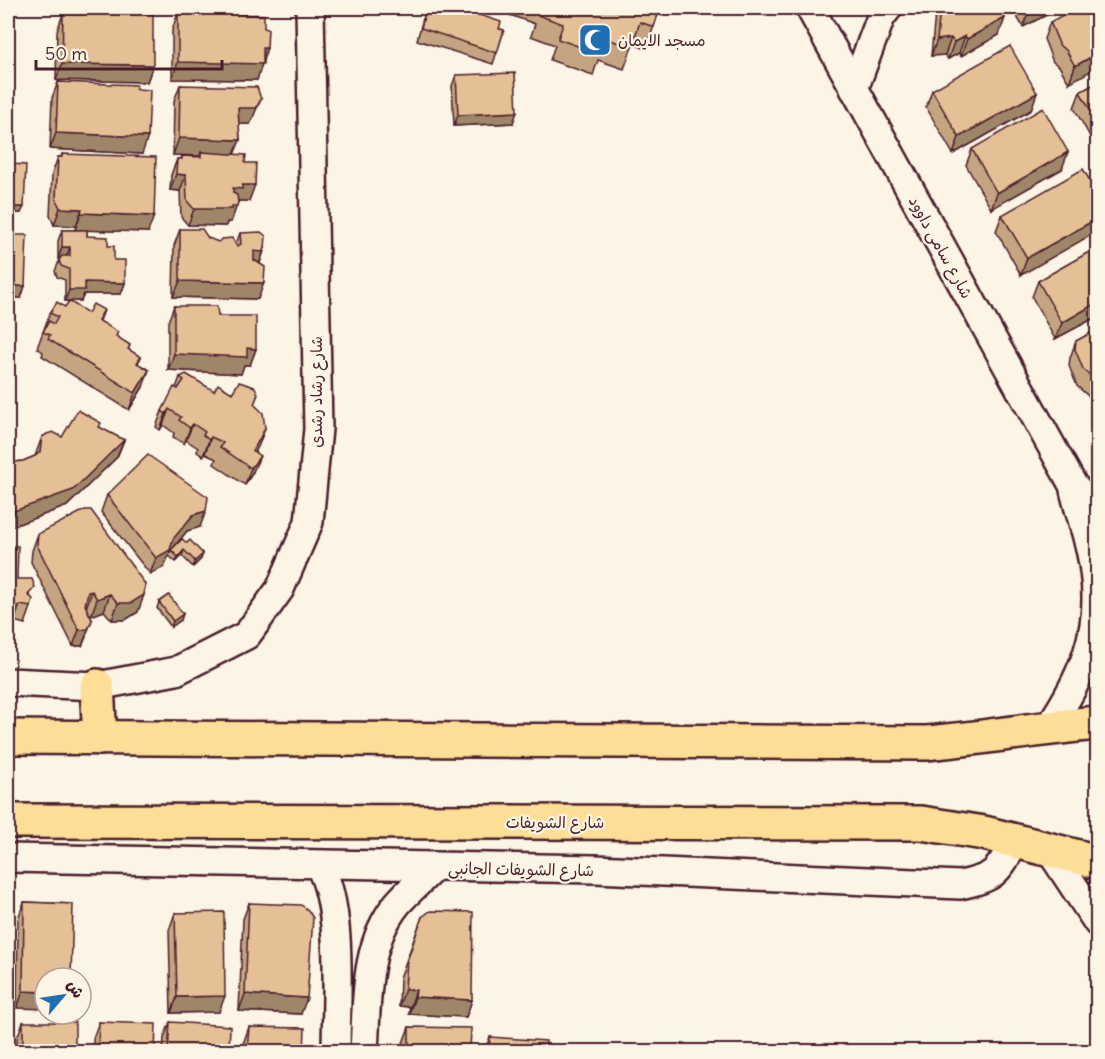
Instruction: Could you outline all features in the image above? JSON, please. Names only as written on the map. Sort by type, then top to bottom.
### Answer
[{"type":"main road","points":[[97,686],[100,738]]},
{"type":"main road","points":[[8,737],[926,743],[987,738],[1049,727],[1098,723]]},
{"type":"main road","name":"شارع الشويفات","points":[[8,820],[921,823],[984,833],[1051,852],[1098,862]]},
{"type":"street","name":"شارع رشاد رشدى","points":[[97,686],[176,671],[246,634],[280,590],[309,522],[318,429],[310,8]]},
{"type":"street","name":"شارع سامى داوود","points":[[810,8],[1073,485],[1098,512]]},
{"type":"street","points":[[854,89],[881,18],[888,8]]},
{"type":"street","name":"شارع سامى داوود","points":[[1049,727],[1073,692],[1089,654],[1096,612],[1094,570],[1073,485]]},
{"type":"street","points":[[8,682],[97,686]]},
{"type":"street","name":"شارع الشويفات الجانبى","points":[[8,858],[433,868],[595,869],[960,885],[980,881],[998,872],[1016,842]]},
{"type":"street","points":[[1051,852],[1098,923]]},
{"type":"street","points":[[319,865],[327,877],[331,894],[335,939],[336,1052]]},
{"type":"street","points":[[364,1052],[369,981],[376,942],[397,905],[433,868]]},
{"type":"building","points":[[426,8],[458,8],[501,22],[499,29],[504,30],[497,53],[421,28]]},
{"type":"building","points":[[541,8],[660,8],[654,27],[640,22],[631,48],[606,38],[600,54],[558,39],[563,24],[538,15]]},
{"type":"building","points":[[940,8],[999,8],[1005,18],[967,39],[965,36],[954,42],[951,38],[937,40]]},
{"type":"building","points":[[1076,8],[1098,8],[1098,53],[1075,66],[1066,50],[1060,46],[1050,22]]},
{"type":"building","points":[[84,10],[153,14],[153,65],[62,64],[63,14],[85,14]]},
{"type":"building","points":[[178,13],[264,15],[264,28],[268,29],[267,48],[263,48],[263,64],[178,62]]},
{"type":"building","points":[[1010,46],[1037,93],[959,137],[932,90]]},
{"type":"building","points":[[515,73],[517,112],[458,115],[456,75]]},
{"type":"building","points":[[58,82],[136,85],[136,89],[150,90],[148,137],[56,133]]},
{"type":"building","points":[[1098,82],[1098,123],[1080,92]]},
{"type":"building","points":[[180,85],[257,87],[261,99],[256,108],[238,108],[240,140],[179,138]]},
{"type":"building","points":[[1043,108],[1068,152],[997,193],[972,149]]},
{"type":"building","points":[[201,152],[246,155],[245,163],[256,163],[255,185],[242,185],[242,189],[233,188],[233,193],[237,195],[237,206],[232,206],[232,209],[194,209],[187,201],[186,175],[176,174],[177,159],[182,159],[182,156],[201,157]]},
{"type":"building","points":[[62,154],[156,157],[154,216],[81,213],[82,209],[60,208],[56,199],[58,157],[62,157]]},
{"type":"building","points":[[12,164],[26,165],[24,207],[10,207]]},
{"type":"building","points":[[1083,169],[1098,194],[1098,218],[1027,258],[1002,215]]},
{"type":"building","points":[[180,229],[202,229],[208,238],[218,242],[232,238],[237,246],[241,244],[240,233],[261,232],[266,236],[265,248],[262,252],[254,251],[254,260],[265,267],[264,283],[180,281]]},
{"type":"building","points":[[62,230],[87,230],[87,236],[108,237],[108,246],[114,246],[114,260],[125,260],[125,283],[85,282],[85,290],[69,290],[69,269],[61,266],[59,260],[62,256],[70,256],[70,247],[62,247]]},
{"type":"building","points":[[11,235],[27,235],[25,286],[9,286]]},
{"type":"building","points":[[1098,247],[1098,302],[1062,323],[1038,281]]},
{"type":"building","points":[[69,301],[88,313],[93,304],[104,310],[98,320],[118,332],[116,336],[130,345],[128,349],[141,357],[137,363],[149,370],[135,393],[48,339],[50,335],[43,332],[49,321],[54,324],[58,317],[50,313],[57,302],[65,307]]},
{"type":"building","points":[[174,306],[217,306],[218,316],[256,316],[256,349],[247,348],[247,357],[174,354]]},
{"type":"building","points":[[1098,329],[1098,382],[1083,369],[1075,349],[1076,341]]},
{"type":"building","points":[[186,374],[214,391],[218,384],[232,393],[239,382],[255,387],[258,394],[254,404],[263,413],[265,428],[253,451],[260,456],[251,468],[220,447],[223,443],[220,441],[211,437],[209,440],[203,435],[205,432],[193,424],[190,428],[179,420],[181,417],[169,409],[166,414],[162,411],[174,387],[178,389],[184,380],[180,377]]},
{"type":"building","points":[[78,410],[101,423],[99,427],[124,440],[73,490],[14,511],[8,482],[8,463],[23,461],[35,456],[40,452],[42,437],[47,434],[53,432],[62,437]]},
{"type":"building","points":[[148,455],[208,497],[206,511],[193,515],[173,539],[170,550],[156,558],[107,495]]},
{"type":"building","points":[[85,510],[91,510],[145,584],[144,595],[131,603],[118,603],[110,594],[97,599],[92,591],[88,592],[85,605],[92,620],[88,629],[79,630],[37,545],[38,534]]},
{"type":"building","points":[[182,539],[187,543],[190,540],[203,554],[195,561],[184,550],[178,557],[171,550]]},
{"type":"building","points":[[8,546],[18,546],[17,579],[32,579],[35,587],[28,595],[33,599],[31,607],[20,605],[12,613],[8,613]]},
{"type":"building","points":[[169,595],[183,614],[173,621],[159,602]]},
{"type":"building","points":[[24,902],[73,904],[71,966],[33,966],[33,991],[23,991]]},
{"type":"building","points":[[249,903],[301,905],[313,918],[307,998],[245,994]]},
{"type":"building","points":[[430,911],[473,912],[472,1000],[415,997],[416,990],[405,989],[407,961],[422,917]]},
{"type":"building","points":[[224,912],[225,996],[177,997],[175,913]]},
{"type":"building","points":[[23,1022],[33,1022],[33,1026],[75,1026],[75,1052],[23,1052]]},
{"type":"building","points":[[99,1022],[156,1024],[155,1052],[98,1052]]},
{"type":"building","points":[[170,1022],[230,1026],[229,1052],[168,1052]]},
{"type":"building","points":[[249,1027],[305,1028],[304,1052],[247,1052]]},
{"type":"building","points":[[409,1027],[471,1028],[470,1052],[409,1052]]},
{"type":"building","points":[[490,1037],[546,1041],[546,1052],[489,1052]]},
{"type":"place","name":"مسجد الايمان","points":[[595,40]]}]
